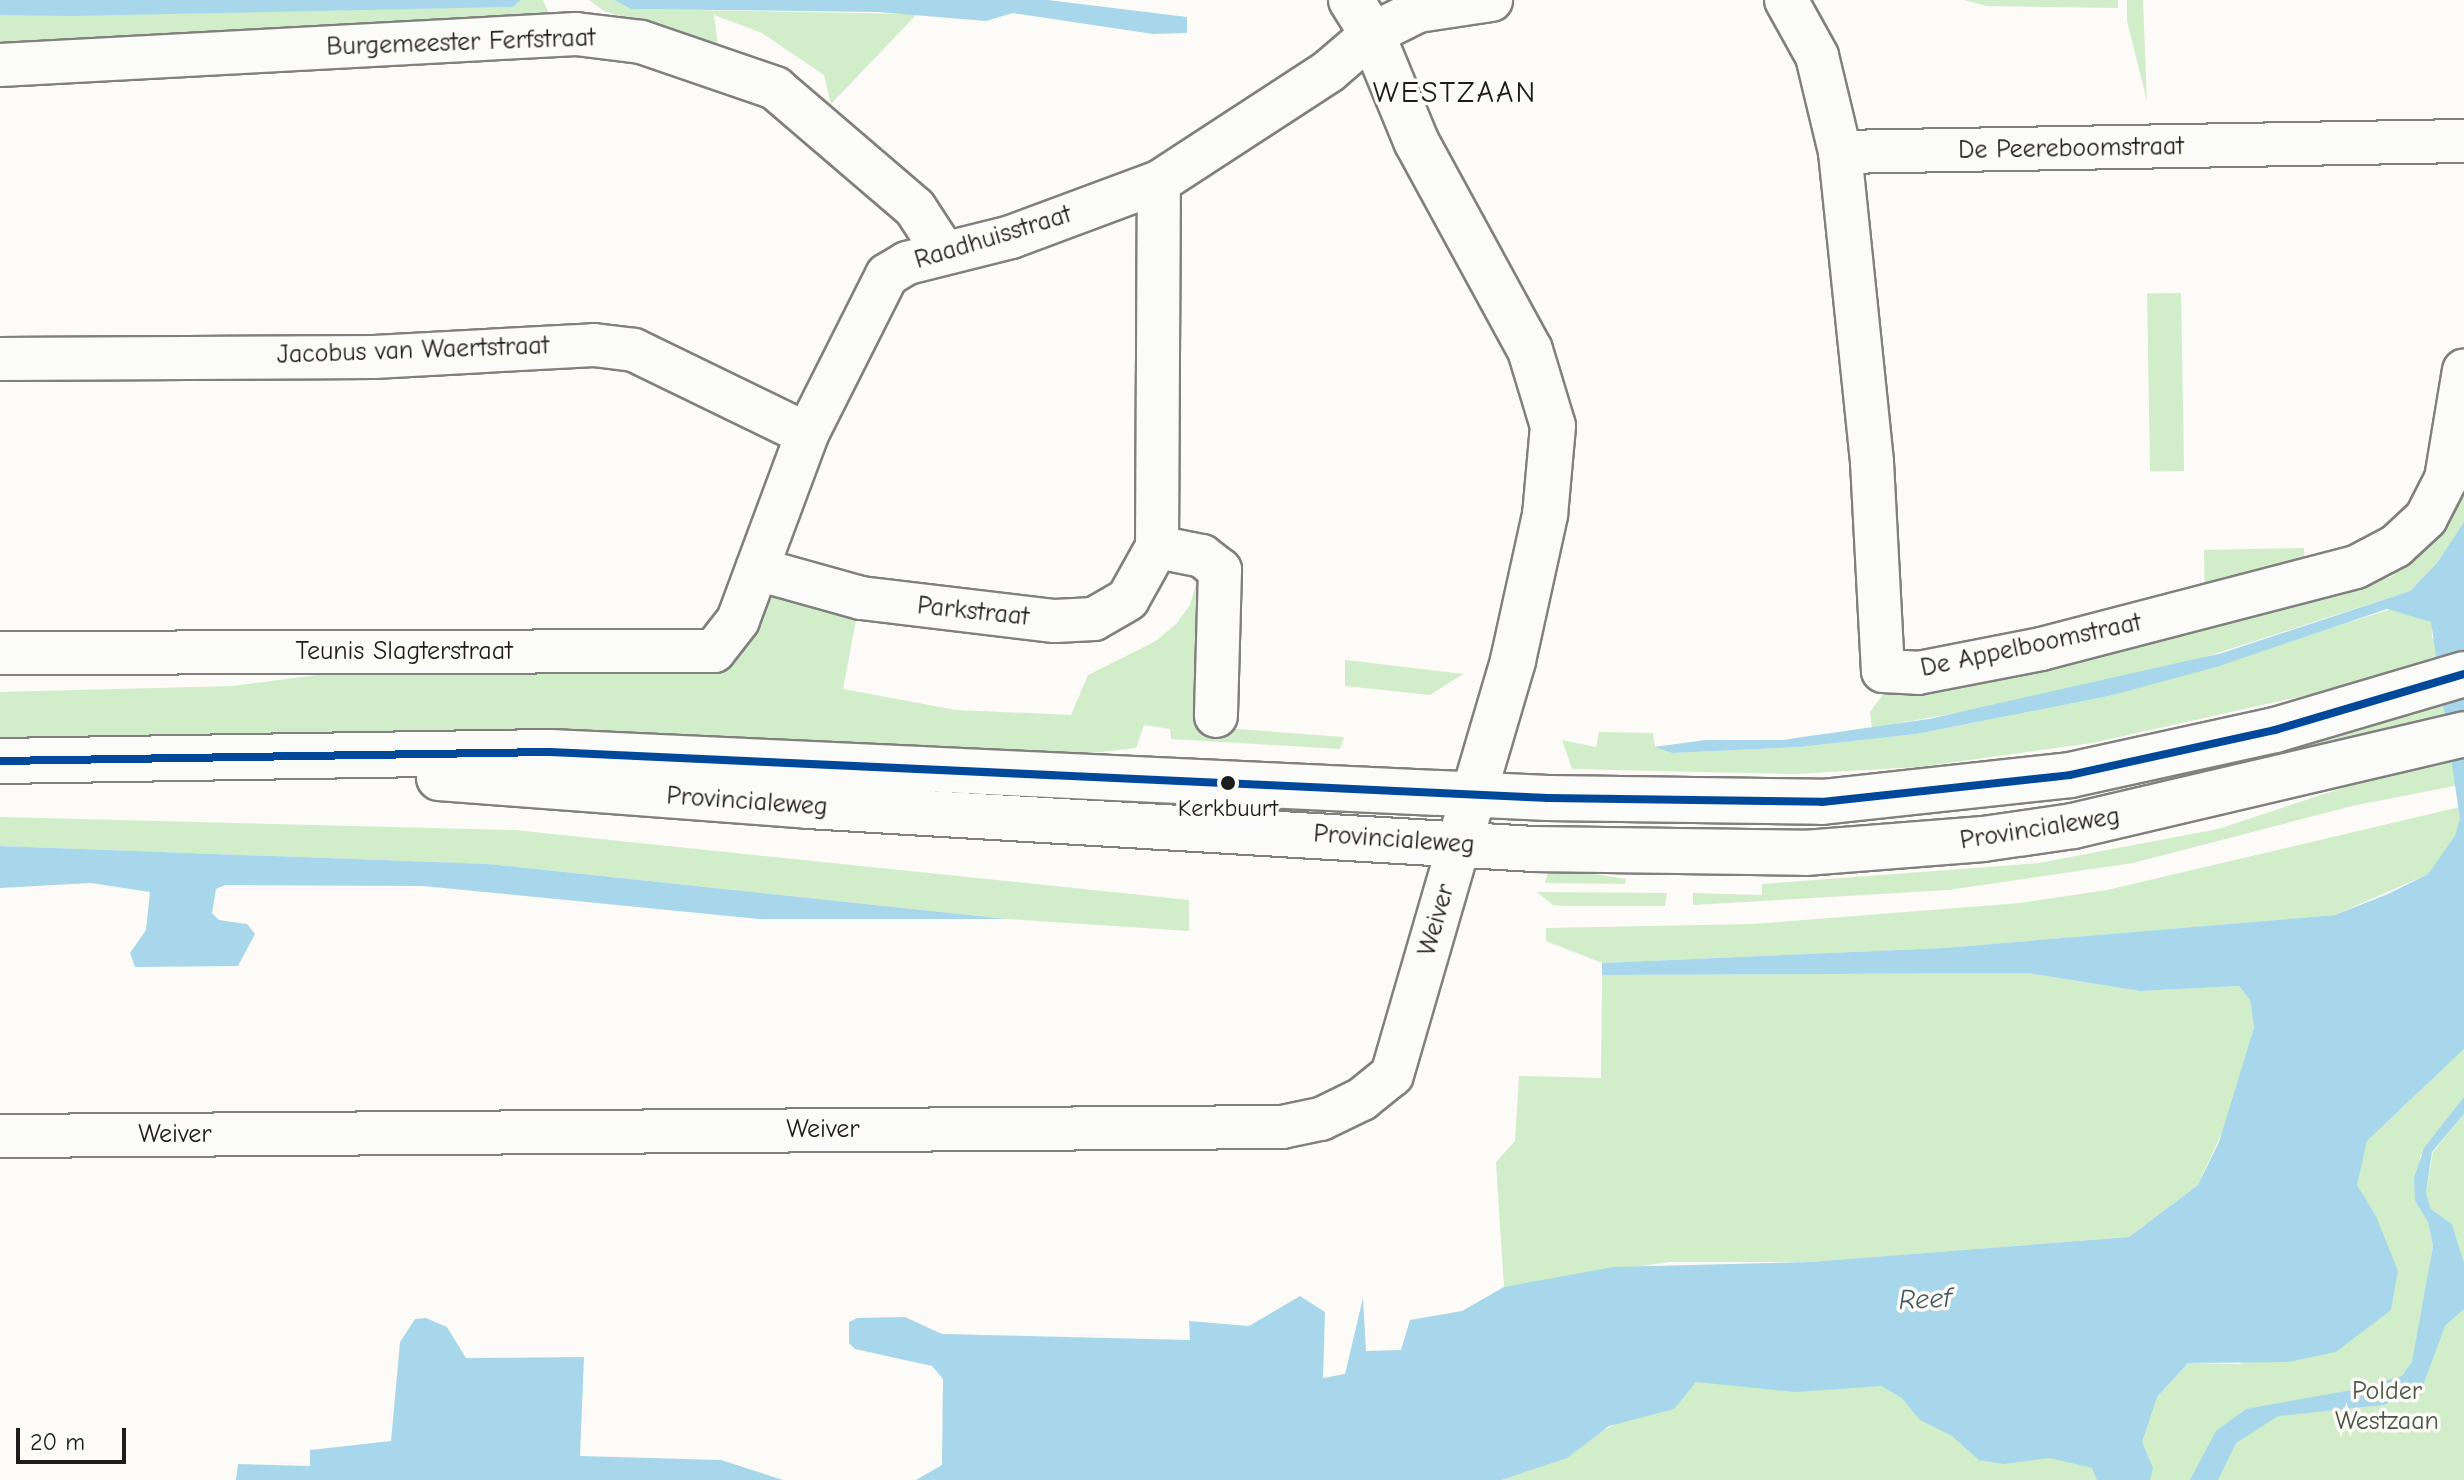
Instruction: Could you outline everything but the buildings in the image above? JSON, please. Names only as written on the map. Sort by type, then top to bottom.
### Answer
[{"type":"main road","points":[[1370,11],[1416,141],[1530,350],[1553,426],[1545,515],[1513,661],[1459,844]]},
{"type":"main road","name":"Provincialeweg","points":[[0,761],[550,752],[1727,804],[1822,802],[2001,786],[2187,752],[2464,674]]},
{"type":"main road","name":"Provincialeweg","points":[[218,758],[792,805],[1459,844],[1733,854],[1983,839],[2123,817],[2464,734]]},
{"type":"street","name":"Raadhuisstraat","points":[[757,569],[807,434],[887,275],[943,251],[1011,237],[1159,182],[1329,71],[1370,11],[1418,11],[1491,0]]},
{"type":"street","points":[[1786,0],[1817,56],[1840,152]]},
{"type":"street","name":"Burgemeester Ferfstraat","points":[[0,65],[569,17],[775,88],[915,208],[943,251]]},
{"type":"street","name":"De Peereboomstraat","points":[[1840,152],[2464,141]]},
{"type":"street","name":"De Appelboomstraat","points":[[1840,152],[1872,462],[1883,671],[1918,673],[2041,649],[2356,567],[2396,546],[2426,518],[2446,479],[2464,370]]},
{"type":"street","name":"Parkstraat","points":[[757,569],[861,598],[1076,622],[1094,619],[1128,599],[1157,547],[1159,182]]},
{"type":"street","name":"Jacobus van Waertstraat","points":[[0,359],[374,357],[594,345],[634,350],[807,434]]},
{"type":"street","points":[[1157,547],[1202,556],[1220,570],[1216,716]]},
{"type":"street","name":"Teunis Slagterstraat","points":[[0,653],[702,653],[714,651],[731,634],[757,569]]},
{"type":"street","name":"Weiver","points":[[0,1136],[1295,1124],[1362,1099],[1392,1075],[1459,844]]},
{"type":"green space","points":[[521,0],[543,0],[548,12],[542,22],[0,44],[0,15],[513,7]]},
{"type":"green space","points":[[589,0],[614,0],[631,9],[917,14],[831,104],[824,75],[762,33],[714,15],[718,46],[604,11]]},
{"type":"green space","points":[[1964,0],[2118,0],[2118,8],[1987,6]]},
{"type":"green space","points":[[2127,0],[2143,0],[2147,101],[2127,21]]},
{"type":"green space","points":[[2181,293],[2184,471],[2150,472],[2147,294]]},
{"type":"green space","points":[[2464,468],[2464,522],[2437,563],[2410,591],[2183,664],[2006,704],[1872,728],[1870,712],[1884,693],[2059,666],[2391,577],[2448,521]]},
{"type":"green space","points":[[2304,548],[2305,571],[2205,597],[2204,550]]},
{"type":"green space","points":[[1201,567],[1225,728],[1344,737],[1340,749],[1171,739],[1170,729],[1144,725],[1136,748],[1066,756],[0,741],[0,692],[232,686],[348,671],[713,669],[762,594],[858,610],[843,689],[956,710],[1071,715],[1088,675],[1156,641],[1176,624],[1190,605]]},
{"type":"green space","points":[[2395,608],[2432,622],[2432,638],[2464,660],[2092,743],[1919,767],[1794,774],[1572,769],[1562,740],[1596,747],[1599,732],[1653,733],[1655,747],[1672,753],[1800,747],[1916,734],[2109,696]]},
{"type":"green space","points":[[1345,660],[1463,674],[1430,695],[1345,686]]},
{"type":"green space","points":[[2464,688],[2464,723],[2146,802],[2114,799],[2197,762]]},
{"type":"green space","points":[[2464,748],[2464,784],[2352,806],[2133,863],[1948,890],[1693,905],[1693,893],[1762,895],[1762,884],[2039,863],[2218,829]]},
{"type":"green space","points":[[2464,806],[2456,836],[2428,874],[2335,915],[1944,948],[1602,963],[1546,941],[1546,928],[1753,924],[2021,903],[2107,890]]},
{"type":"green space","points":[[0,817],[514,830],[1189,900],[1189,931],[1007,919],[488,864],[0,846]]},
{"type":"green space","points":[[1549,867],[1626,879],[1625,884],[1545,883]]},
{"type":"green space","points":[[1537,892],[1667,893],[1665,906],[1566,906],[1553,905]]},
{"type":"green space","points":[[2027,973],[2140,991],[2239,986],[2250,1000],[2254,1028],[2233,1108],[2198,1185],[2129,1237],[1809,1262],[1669,1262],[1504,1287],[1496,1162],[1515,1141],[1519,1076],[1601,1078],[1602,975]]},
{"type":"green space","name":"Polder Westzaan","points":[[2464,1049],[2464,1097],[2420,1156],[2415,1201],[2428,1222],[2433,1246],[2419,1330],[2445,1326],[2464,1309],[2464,1480],[1488,1480],[1604,1430],[1695,1382],[1881,1386],[1901,1397],[2157,1397],[2188,1363],[2240,1364],[2376,1216],[2356,1185],[2367,1141]]},
{"type":"green space","points":[[2464,1114],[2464,1263],[2452,1224],[2431,1209],[2426,1193],[2433,1152]]},
{"type":"water","points":[[0,0],[521,0],[513,7],[70,16],[0,15]]},
{"type":"water","points":[[614,0],[1048,0],[1187,17],[1187,33],[1153,34],[1013,13],[986,21],[878,12],[631,9]]},
{"type":"water","name":"Reef","points":[[2464,522],[2464,1049],[2367,1141],[2357,1185],[2376,1216],[2398,1271],[2391,1310],[2336,1352],[2288,1362],[2188,1363],[2157,1397],[2142,1442],[2153,1468],[2150,1480],[2097,1480],[2092,1468],[2050,1458],[2004,1464],[1979,1460],[1952,1436],[1920,1420],[1902,1398],[1881,1386],[1796,1392],[1696,1382],[1674,1409],[1609,1426],[1567,1458],[1501,1480],[916,1480],[942,1465],[943,1379],[932,1366],[855,1349],[849,1343],[849,1322],[857,1318],[905,1317],[942,1334],[1190,1340],[1189,1321],[1249,1326],[1300,1296],[1325,1312],[1323,1378],[1345,1374],[1363,1298],[1366,1351],[1401,1350],[1410,1320],[1462,1311],[1504,1287],[1613,1267],[1809,1262],[2129,1237],[2198,1185],[2219,1142],[2254,1028],[2250,1000],[2239,986],[2140,991],[2027,973],[1602,975],[1602,963],[1944,948],[2335,915],[2388,894],[2428,874],[2455,836],[2460,819],[2431,622],[2387,609],[2216,667],[2109,696],[1916,734],[1800,747],[1672,753],[1654,747],[1705,740],[1782,740],[1929,719],[2222,653],[2410,591],[2437,563]]},
{"type":"water","points":[[0,846],[488,864],[1007,919],[759,919],[423,886],[225,885],[216,889],[212,913],[219,920],[247,924],[255,934],[238,966],[135,967],[130,953],[146,930],[150,892],[91,883],[0,888]]},
{"type":"water","points":[[2464,1097],[2464,1114],[2432,1152],[2426,1193],[2431,1209],[2452,1224],[2464,1263],[2464,1309],[2445,1326],[2422,1388],[2383,1405],[2278,1416],[2236,1443],[2218,1480],[2190,1480],[2216,1431],[2246,1409],[2352,1390],[2402,1376],[2412,1362],[2433,1246],[2428,1222],[2415,1201],[2414,1178],[2424,1148]]},
{"type":"water","points":[[426,1318],[447,1327],[466,1358],[584,1357],[580,1456],[721,1460],[783,1480],[236,1480],[238,1464],[310,1466],[310,1450],[391,1441],[400,1342],[415,1319]]},
{"type":"transit line","points":[[0,761],[550,752],[1548,798],[1822,802],[2070,775],[2275,730],[2464,674]]},
{"type":"place","name":"Kerkbuurt","points":[[1228,783]]},
{"type":"district","name":"WESTZAAN","points":[[1455,93]]}]
